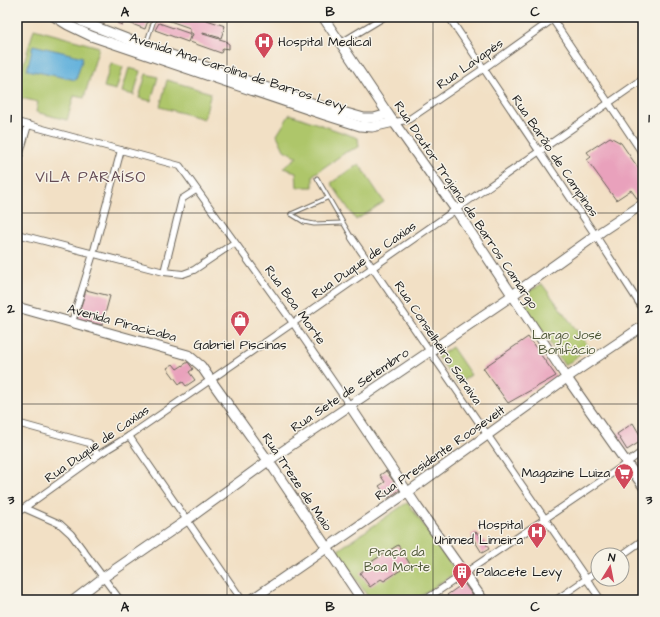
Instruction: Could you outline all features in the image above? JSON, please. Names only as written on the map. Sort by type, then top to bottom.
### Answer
[{"type":"main road","name":"Avenida Ana Carolina de Barros Levy","points":[[55,17],[68,25],[105,40],[360,126],[372,127],[394,122]]},
{"type":"main road","name":"Avenida Ana Carolina de Barros Levy","points":[[75,17],[145,46],[324,107],[364,118],[374,118],[388,114]]},
{"type":"main road","name":"Rua Doutor Trajano de Barros Camargo","points":[[323,17],[388,114],[456,210],[567,378],[643,486]]},
{"type":"main road","name":"Rua Sete de Setembro","points":[[74,600],[104,577],[268,462],[643,204]]},
{"type":"main road","name":"Avenida Piracicaba","points":[[17,307],[188,355],[201,366],[210,379]]},
{"type":"main road","name":"Rua Presidente Roosevelt","points":[[251,600],[408,492],[567,378],[643,326]]},
{"type":"main road","name":"Rua Treze de Maio","points":[[210,379],[362,600]]},
{"type":"main road","name":"Rua Boa Morte","points":[[350,406],[483,600]]},
{"type":"street","points":[[341,43],[384,17]]},
{"type":"street","name":"Rua Barão de Campinas","points":[[449,17],[483,70],[596,236],[643,309]]},
{"type":"street","name":"Rua Lavapés","points":[[394,122],[408,120],[483,70],[553,18]]},
{"type":"street","points":[[553,18],[643,154]]},
{"type":"street","name":"Rua Duque de Caxias","points":[[17,513],[98,455],[129,436],[456,210],[643,78]]},
{"type":"street","name":"Rua Boa Morte","points":[[17,122],[180,166],[293,323],[350,406]]},
{"type":"street","points":[[17,164],[28,125]]},
{"type":"street","points":[[72,322],[93,254],[121,150]]},
{"type":"street","points":[[164,272],[182,199],[196,190]]},
{"type":"street","points":[[17,234],[164,272],[183,274],[194,270],[234,243]]},
{"type":"street","name":"Rua Conselheiro Saraiva","points":[[352,238],[601,600]]},
{"type":"street","points":[[17,423],[89,443],[98,455]]},
{"type":"street","points":[[129,436],[242,600]]},
{"type":"street","points":[[425,600],[643,451]]},
{"type":"street","points":[[24,508],[60,524],[71,534],[120,600]]},
{"type":"street","points":[[630,549],[643,540]]},
{"type":"street","points":[[556,600],[590,576]]},
{"type":"lane","points":[[145,46],[154,17]]},
{"type":"lane","points":[[317,178],[327,198],[352,238]]},
{"type":"lane","points":[[327,198],[291,214],[304,222],[314,224],[342,222]]},
{"type":"green space","points":[[34,29],[99,47],[84,98],[74,96],[67,120],[36,112],[38,102],[17,97],[17,78],[20,76]]},
{"type":"green space","points":[[111,63],[123,67],[116,90],[104,87]]},
{"type":"green space","points":[[129,68],[140,71],[134,95],[122,92]]},
{"type":"green space","points":[[146,74],[158,77],[151,101],[139,98]]},
{"type":"green space","points":[[167,80],[211,93],[204,119],[160,107]]},
{"type":"green space","points":[[290,114],[358,138],[359,147],[346,152],[313,175],[313,187],[297,187],[296,172],[283,168],[297,157],[284,150],[277,135]]},
{"type":"green space","points":[[359,164],[384,202],[356,220],[331,183]]},
{"type":"green space","name":"Largo José Bonifácio","points":[[542,284],[589,347],[565,366],[526,307],[532,298],[529,291]]},
{"type":"green space","points":[[452,347],[471,375],[458,384],[438,357]]},
{"type":"green space","name":"Praça da Boa Morte","points":[[408,503],[455,570],[455,573],[415,600],[370,600],[339,554],[338,550]]},
{"type":"water","points":[[33,45],[83,57],[76,80],[27,70]]},
{"type":"building","points":[[115,17],[149,18],[145,29],[124,21],[122,25],[117,23],[119,19]]},
{"type":"building","points":[[168,17],[198,17],[225,26],[221,38],[203,34],[226,41],[229,44],[229,49],[223,48],[221,53],[190,42],[193,34],[190,32],[190,28],[167,20]]},
{"type":"building","points":[[159,23],[191,34],[188,42],[155,30]]},
{"type":"building","points":[[610,137],[621,143],[643,175],[643,198],[639,201],[631,190],[616,200],[587,160],[591,157],[587,152]]},
{"type":"building","points":[[86,290],[110,296],[102,325],[77,319]]},
{"type":"building","points":[[528,337],[556,376],[508,403],[483,368]]},
{"type":"building","points":[[188,362],[193,369],[189,372],[195,380],[186,386],[183,382],[179,384],[167,368],[173,364],[177,369]]},
{"type":"building","points":[[633,423],[643,440],[627,450],[617,434]]},
{"type":"building","points":[[386,471],[400,490],[388,498],[379,486],[385,482],[380,475]]},
{"type":"building","points":[[476,532],[482,540],[484,540],[489,549],[482,553],[471,535]]},
{"type":"building","points":[[398,545],[410,564],[384,581],[381,579],[370,587],[360,573],[372,564],[371,562]]},
{"type":"building","name":"Palacete Levy","points":[[464,583],[476,600],[450,600],[447,595]]},
{"type":"place","name":"Hospital Medical","points":[[264,59]]},
{"type":"place","name":"Gabriel Piscinas","points":[[240,337]]},
{"type":"place","name":"Magazine Luiza","points":[[624,490]]},
{"type":"place","name":"Hospital Unimed Limeira","points":[[537,549]]},
{"type":"place","name":"Palacete Levy","points":[[462,589]]},
{"type":"district","name":"VILA PARAÍSO","points":[[91,177]]}]
